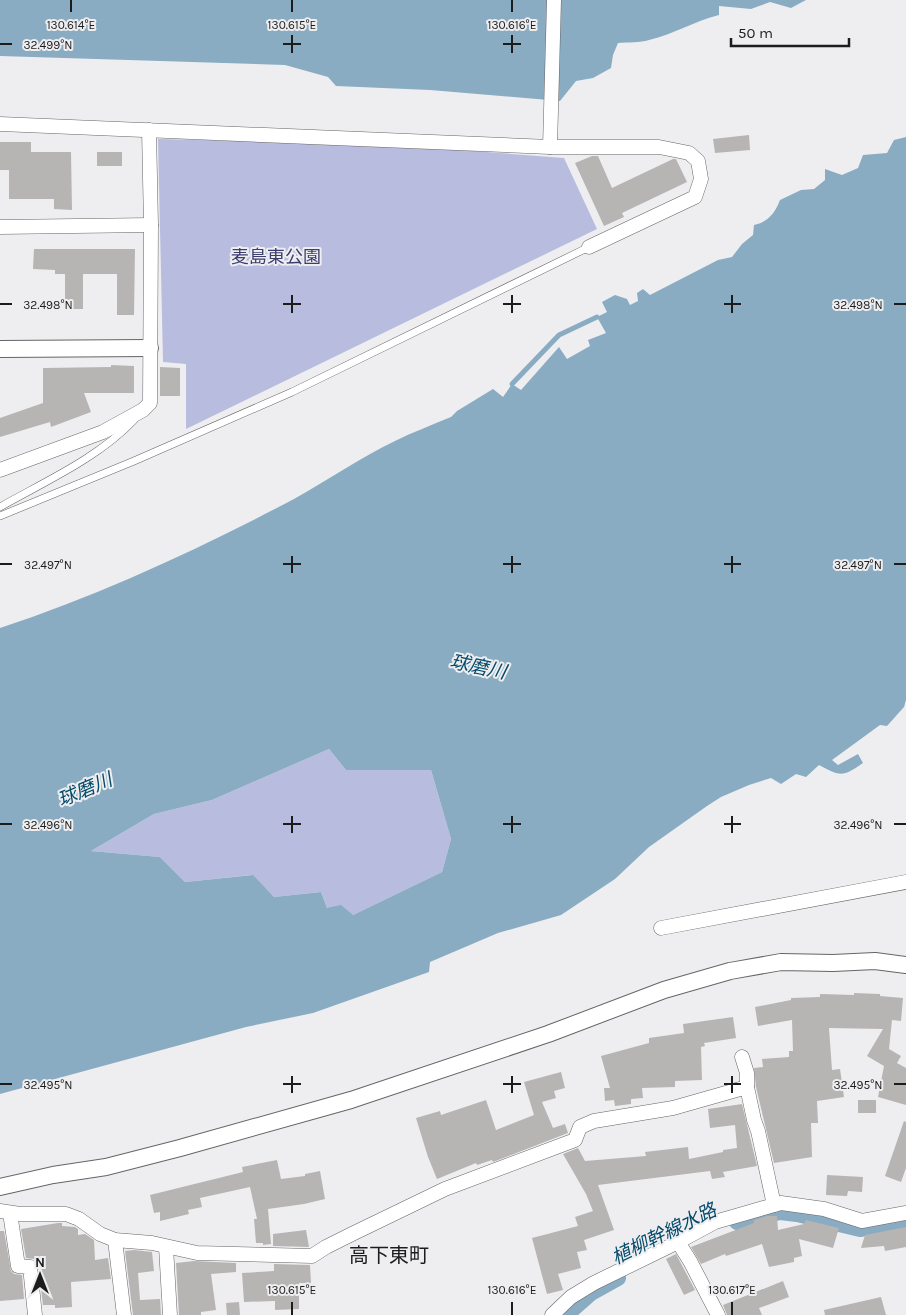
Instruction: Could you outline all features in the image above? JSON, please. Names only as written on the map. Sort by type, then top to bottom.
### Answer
[{"type":"street","points":[[550,147],[554,0]]},
{"type":"street","points":[[0,124],[550,147],[659,147],[689,153],[698,161],[701,179],[695,197],[589,247]]},
{"type":"street","points":[[0,470],[103,432],[143,410],[150,403],[151,226],[149,130]]},
{"type":"street","points":[[0,227],[151,226]]},
{"type":"street","points":[[0,349],[150,348]]},
{"type":"street","points":[[661,928],[906,882]]},
{"type":"street","points":[[0,1187],[53,1175],[106,1167],[351,1100],[548,1034],[664,990],[730,972],[780,962],[832,963],[875,961],[906,965]]},
{"type":"street","points":[[742,1057],[748,1073],[747,1087],[774,1205]]},
{"type":"street","points":[[35,1315],[30,1267],[18,1266],[5,1212],[66,1214],[79,1219],[100,1234],[115,1240],[152,1243],[197,1253],[312,1256],[326,1247],[445,1189],[575,1140],[580,1128],[594,1121],[674,1108],[747,1087]]},
{"type":"street","points":[[552,1315],[571,1297],[594,1283],[680,1246],[715,1222],[774,1205],[781,1203],[824,1209],[862,1221],[906,1213]]},
{"type":"street","points":[[115,1240],[124,1315]]},
{"type":"street","points":[[680,1246],[690,1261],[718,1315]]},
{"type":"street","points":[[166,1247],[170,1315]]},
{"type":"lane","points":[[0,516],[134,461],[292,392],[589,247]]},
{"type":"lane","points":[[0,507],[88,457],[124,430],[143,410]]},
{"type":"green space","name":"麦島東公園","points":[[158,139],[383,144],[564,158],[597,229],[186,429],[186,364],[163,362]]},
{"type":"green space","points":[[329,749],[346,770],[431,770],[451,839],[442,872],[353,915],[327,908],[321,892],[274,897],[252,875],[185,882],[160,857],[91,851],[154,814],[212,800]]},
{"type":"water","points":[[0,0],[806,0],[791,8],[770,2],[751,9],[719,6],[719,15],[645,41],[618,43],[613,55],[611,68],[593,78],[576,81],[560,101],[430,90],[336,86],[328,77],[285,65],[0,56]]},
{"type":"water","name":"球磨川","points":[[906,137],[906,700],[904,707],[887,726],[880,725],[832,760],[838,765],[858,754],[863,763],[851,771],[842,774],[832,772],[819,765],[806,777],[796,774],[781,784],[771,778],[721,797],[649,847],[615,879],[561,915],[498,933],[430,962],[429,972],[313,1013],[246,1027],[0,1094],[0,628],[76,601],[150,570],[294,499],[382,448],[451,417],[457,411],[493,389],[503,397],[512,384],[521,390],[559,347],[567,359],[590,346],[588,340],[606,333],[597,317],[607,312],[602,302],[615,295],[627,299],[630,305],[638,301],[637,293],[643,289],[650,295],[718,260],[732,257],[742,244],[753,235],[754,225],[763,222],[770,216],[780,200],[801,190],[814,189],[825,180],[825,169],[842,175],[858,168],[863,155],[887,153],[894,140]],"holes":[[[329,749],[346,770],[431,770],[451,839],[442,872],[353,915],[341,905],[327,908],[321,892],[274,897],[253,875],[185,882],[160,857],[91,851],[154,814],[212,800]]]},
{"type":"building","points":[[749,135],[750,150],[715,153],[713,139]]},
{"type":"building","points":[[0,142],[31,142],[31,152],[71,152],[72,210],[54,209],[54,199],[9,199],[9,170],[0,170]]},
{"type":"building","points":[[97,152],[122,152],[122,166],[97,166]]},
{"type":"building","points":[[592,156],[598,156],[612,188],[673,159],[676,159],[687,182],[622,213],[624,217],[604,226],[575,163]]},
{"type":"building","points":[[34,249],[135,249],[134,315],[117,315],[117,274],[83,274],[83,309],[65,309],[65,274],[55,274],[55,270],[33,269]]},
{"type":"building","points":[[111,365],[134,366],[134,393],[84,393],[91,412],[51,427],[50,422],[0,437],[0,418],[43,403],[43,368],[111,367]]},
{"type":"building","points":[[160,367],[180,368],[180,396],[160,396]]},
{"type":"building","points":[[854,993],[880,994],[880,996],[903,998],[901,1021],[892,1020],[889,1049],[901,1056],[897,1063],[906,1068],[906,1105],[878,1097],[884,1066],[867,1056],[883,1029],[829,1028],[832,1070],[840,1069],[844,1097],[817,1101],[818,1123],[811,1123],[812,1157],[774,1163],[756,1087],[754,1068],[763,1067],[762,1059],[789,1057],[789,1051],[793,1051],[792,1020],[758,1026],[755,1007],[791,1000],[791,998],[820,997],[820,994],[854,995]]},
{"type":"building","points":[[733,1017],[736,1038],[704,1043],[705,1046],[701,1047],[702,1080],[675,1081],[675,1087],[642,1088],[643,1098],[631,1099],[631,1104],[615,1106],[614,1100],[605,1101],[604,1088],[610,1088],[601,1056],[649,1043],[649,1038],[684,1033],[683,1024]]},
{"type":"building","points":[[561,1072],[565,1088],[554,1091],[556,1098],[542,1102],[553,1128],[565,1124],[568,1133],[493,1162],[492,1160],[477,1165],[476,1163],[437,1179],[416,1118],[440,1111],[441,1115],[486,1100],[496,1130],[534,1115],[524,1082]]},
{"type":"building","points":[[858,1100],[876,1100],[876,1113],[858,1113]]},
{"type":"building","points":[[742,1104],[757,1166],[723,1172],[725,1177],[712,1179],[710,1171],[598,1185],[614,1230],[584,1240],[587,1250],[577,1252],[581,1268],[558,1274],[563,1290],[547,1294],[532,1238],[578,1226],[575,1217],[593,1211],[586,1194],[563,1154],[578,1148],[585,1161],[646,1156],[645,1152],[688,1147],[689,1159],[723,1152],[723,1150],[737,1148],[735,1125],[710,1128],[708,1109]]},
{"type":"building","points":[[904,1121],[906,1122],[906,1168],[901,1182],[885,1176]]},
{"type":"building","points":[[277,1160],[281,1179],[305,1176],[305,1174],[320,1171],[325,1199],[268,1209],[271,1244],[263,1245],[263,1243],[256,1243],[254,1219],[257,1219],[250,1187],[200,1198],[202,1207],[188,1210],[189,1214],[160,1221],[160,1212],[154,1213],[150,1195],[243,1172],[242,1167]]},
{"type":"building","points":[[827,1175],[863,1177],[862,1192],[848,1191],[847,1196],[826,1195]]},
{"type":"building","points":[[767,1216],[777,1216],[778,1230],[804,1224],[806,1220],[839,1228],[833,1248],[799,1239],[802,1256],[794,1258],[794,1262],[769,1267],[762,1244],[726,1256],[725,1254],[701,1264],[691,1247],[754,1223],[754,1220]]},
{"type":"building","points":[[62,1223],[62,1226],[75,1227],[78,1229],[78,1235],[85,1234],[94,1240],[95,1260],[108,1258],[111,1279],[71,1282],[72,1307],[55,1308],[55,1305],[43,1305],[38,1263],[34,1259],[26,1258],[21,1229]]},
{"type":"building","points":[[906,1227],[906,1247],[885,1251],[884,1246],[861,1248],[865,1235]]},
{"type":"building","points":[[306,1230],[309,1247],[273,1246],[273,1234]]},
{"type":"building","points":[[0,1231],[4,1231],[11,1271],[14,1274],[22,1275],[24,1299],[0,1301]]},
{"type":"building","points":[[125,1251],[152,1252],[154,1271],[138,1273],[140,1300],[160,1299],[161,1315],[133,1315]]},
{"type":"building","points":[[676,1254],[695,1290],[684,1295],[666,1259]]},
{"type":"building","points":[[194,1261],[236,1263],[236,1272],[211,1274],[216,1310],[201,1312],[201,1315],[179,1315],[176,1263]]},
{"type":"building","points":[[274,1264],[310,1265],[311,1283],[299,1283],[299,1309],[275,1310],[275,1301],[244,1302],[242,1273],[274,1271]]},
{"type":"building","points":[[783,1281],[789,1297],[759,1308],[762,1315],[727,1315],[723,1305]]},
{"type":"building","points":[[881,1297],[886,1315],[825,1315],[824,1310]]},
{"type":"building","points":[[239,1302],[240,1315],[227,1315],[226,1303]]},
{"type":"waterway","points":[[512,384],[559,335],[597,317]]},
{"type":"waterway","name":"植柳幹線水路","points":[[737,1222],[780,1212],[797,1214],[860,1229],[906,1221]]},
{"type":"waterway","name":"植柳幹線水路","points":[[566,1315],[591,1293],[618,1278]]},
{"type":"district","name":"高下東町","points":[[389,1255]]}]
